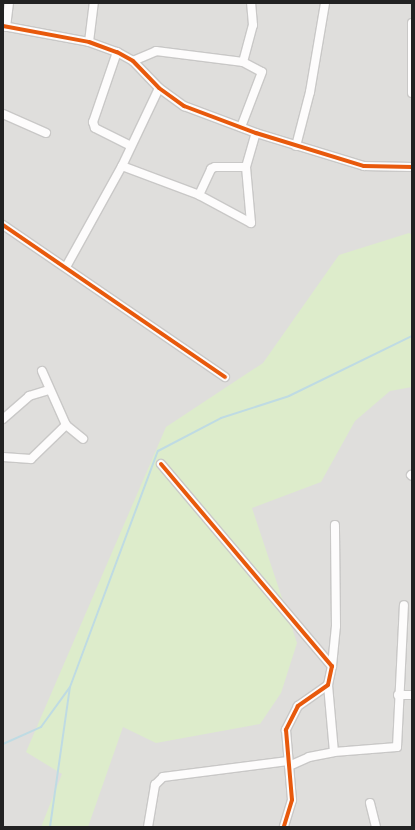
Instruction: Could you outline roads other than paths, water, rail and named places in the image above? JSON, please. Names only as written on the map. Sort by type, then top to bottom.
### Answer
[{"type":"street","points":[[9,3],[4,27],[89,42],[118,52],[133,61],[159,88],[184,106],[256,133],[364,166],[412,167]]},
{"type":"street","points":[[89,42],[94,3]]},
{"type":"street","points":[[243,62],[252,25],[251,3]]},
{"type":"street","points":[[296,146],[310,92],[325,3]]},
{"type":"street","points":[[412,23],[412,93]]},
{"type":"street","points":[[133,61],[156,51],[243,62],[262,72],[242,128]]},
{"type":"street","points":[[118,52],[93,122],[95,128],[131,146]]},
{"type":"street","points":[[66,267],[122,166],[159,88]]},
{"type":"street","points":[[3,114],[46,133]]},
{"type":"street","points":[[122,166],[199,195],[251,223],[246,167],[256,133]]},
{"type":"street","points":[[199,195],[215,166],[246,167]]},
{"type":"street","points":[[3,226],[66,267],[225,377]]},
{"type":"street","points":[[42,371],[49,390],[66,425],[83,439]]},
{"type":"street","points":[[3,419],[29,396],[49,390]]},
{"type":"street","points":[[3,457],[30,460],[66,425]]},
{"type":"street","points":[[161,464],[332,666]]},
{"type":"street","points":[[334,752],[328,685],[332,666],[336,626],[335,525]]},
{"type":"street","points":[[148,827],[155,785],[164,777],[289,764],[310,757],[334,752],[397,747],[398,695],[404,605]]},
{"type":"street","points":[[284,827],[292,800],[286,730],[298,706],[328,685]]},
{"type":"street","points":[[398,695],[412,695]]},
{"type":"street","points":[[370,803],[376,827]]},
{"type":"waterway","points":[[50,827],[70,687],[158,451],[221,418],[289,396],[412,336]]},
{"type":"waterway","points":[[3,744],[41,727],[70,687]]}]
